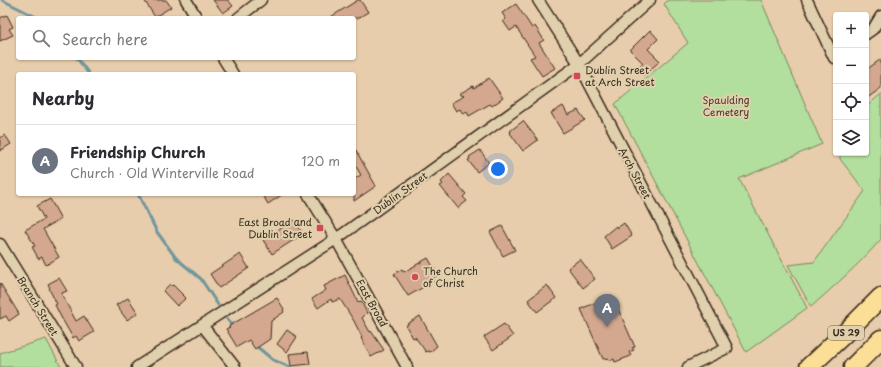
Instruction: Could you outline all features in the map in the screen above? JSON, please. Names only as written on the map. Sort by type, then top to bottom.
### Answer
[{"type":"highway","name":"US 29","points":[[809,367],[881,296]]},
{"type":"highway","name":"US 29","points":[[853,367],[881,339]]},
{"type":"street","points":[[186,0],[196,16]]},
{"type":"street","points":[[241,16],[261,0]]},
{"type":"street","name":"Arch Street","points":[[538,0],[579,64],[727,348],[688,367]]},
{"type":"street","name":"Dublin Street","points":[[137,367],[336,239],[579,64],[650,0]]},
{"type":"street","points":[[807,0],[833,56]]},
{"type":"street","points":[[869,32],[873,29],[881,16]]},
{"type":"street","points":[[224,60],[232,72]]},
{"type":"street","name":"East Broad","points":[[309,196],[336,239],[407,367]]},
{"type":"street","name":"Branch Street","points":[[0,244],[76,367]]},
{"type":"street","points":[[202,325],[235,367]]},
{"type":"green space","name":"Spaulding Cemetery","points":[[668,0],[761,0],[822,144],[739,179],[807,308],[746,352],[615,104],[688,43],[664,4]]},
{"type":"green space","points":[[881,94],[881,239],[856,266],[811,307],[788,265],[814,262],[865,191],[840,159],[840,156],[869,156],[869,104]]},
{"type":"green space","points":[[46,339],[61,367],[0,367],[0,353]]},
{"type":"building","points":[[144,0],[166,0],[171,7],[154,16]]},
{"type":"building","points":[[213,0],[228,0],[233,6],[223,13]]},
{"type":"building","points":[[358,0],[360,0],[368,12],[358,18],[356,18],[356,16],[332,16]]},
{"type":"building","points":[[516,4],[532,28],[535,26],[544,40],[539,43],[555,68],[542,76],[530,58],[535,56],[516,27],[510,31],[503,21],[506,19],[502,13]]},
{"type":"building","points":[[7,15],[13,27],[9,29],[13,35],[0,41],[0,18]]},
{"type":"building","points":[[650,30],[658,39],[648,49],[660,61],[644,75],[637,68],[643,63],[630,50]]},
{"type":"building","points":[[881,59],[881,88],[869,97],[869,84],[869,68]]},
{"type":"building","points":[[489,78],[503,98],[492,106],[490,104],[469,116],[467,112],[463,114],[460,109],[456,111],[451,103],[464,96],[459,94],[473,86],[474,88]]},
{"type":"building","points":[[563,106],[568,115],[578,110],[585,120],[563,133],[551,113]]},
{"type":"building","points":[[523,121],[538,140],[523,151],[510,131]]},
{"type":"building","points":[[5,135],[11,144],[0,151],[0,138]]},
{"type":"building","points":[[480,150],[489,163],[477,172],[468,160],[470,159],[469,157]]},
{"type":"building","points":[[356,151],[376,186],[354,201],[354,196],[356,196],[356,178],[361,175],[356,166]]},
{"type":"building","points":[[449,174],[466,194],[463,197],[467,201],[458,208],[440,186],[443,184],[441,182]]},
{"type":"building","points":[[263,196],[280,196],[268,204]]},
{"type":"building","points":[[50,199],[61,219],[43,229],[59,257],[46,265],[42,257],[38,259],[32,247],[35,246],[25,230],[44,219],[37,206]]},
{"type":"building","points":[[294,220],[303,234],[272,254],[263,240]]},
{"type":"building","points":[[624,223],[632,236],[612,249],[604,236],[616,226],[617,228]]},
{"type":"building","points":[[502,226],[515,250],[503,256],[490,232]]},
{"type":"building","points":[[240,254],[249,268],[219,288],[210,274]]},
{"type":"building","name":"The Church of Christ","points":[[428,258],[438,275],[433,278],[434,281],[408,296],[394,274],[402,269],[404,272]]},
{"type":"building","points":[[580,259],[595,279],[583,288],[568,268]]},
{"type":"building","points":[[345,275],[358,302],[361,301],[367,313],[362,318],[370,332],[371,331],[384,350],[371,357],[354,321],[340,299],[332,302],[331,299],[318,308],[312,299],[326,290],[324,286]]},
{"type":"building","points":[[59,278],[67,291],[62,293],[62,295],[76,321],[84,316],[94,332],[79,341],[76,336],[73,338],[55,305],[57,304],[49,289],[48,284]]},
{"type":"building","points":[[0,283],[19,314],[9,321],[6,316],[0,319]]},
{"type":"building","points":[[170,284],[172,286],[173,285],[186,298],[177,306],[163,291]]},
{"type":"building","points":[[547,285],[556,298],[537,312],[528,300]]},
{"type":"building","points":[[612,295],[635,347],[632,348],[634,350],[629,352],[631,356],[615,362],[614,359],[610,361],[608,358],[603,359],[581,309]]},
{"type":"building","points":[[128,298],[138,313],[127,320],[116,305]]},
{"type":"building","points":[[277,298],[284,309],[284,312],[271,321],[270,339],[255,349],[249,340],[237,347],[226,329]]},
{"type":"building","points":[[420,316],[437,346],[430,352],[426,352],[415,337],[413,338],[406,326]]},
{"type":"building","points":[[504,324],[513,336],[493,350],[484,337]]},
{"type":"building","points":[[287,330],[297,337],[287,352],[277,344]]},
{"type":"building","points":[[308,352],[310,364],[291,366],[289,354]]},
{"type":"waterway","points":[[2,0],[34,16]]},
{"type":"waterway","points":[[78,60],[88,72]]},
{"type":"waterway","points":[[139,196],[157,232],[176,258],[201,279],[218,305]]},
{"type":"waterway","points":[[227,319],[233,327]]},
{"type":"waterway","points":[[255,345],[273,360],[290,367]]},
{"type":"place","name":"Dublin Street at Arch Street","points":[[577,76]]},
{"type":"place","name":"East Broad and Dublin Street","points":[[320,228]]},
{"type":"place","name":"The Church of Christ","points":[[415,277]]},
{"type":"place","name":"Friendship Church","points":[[607,327]]}]
